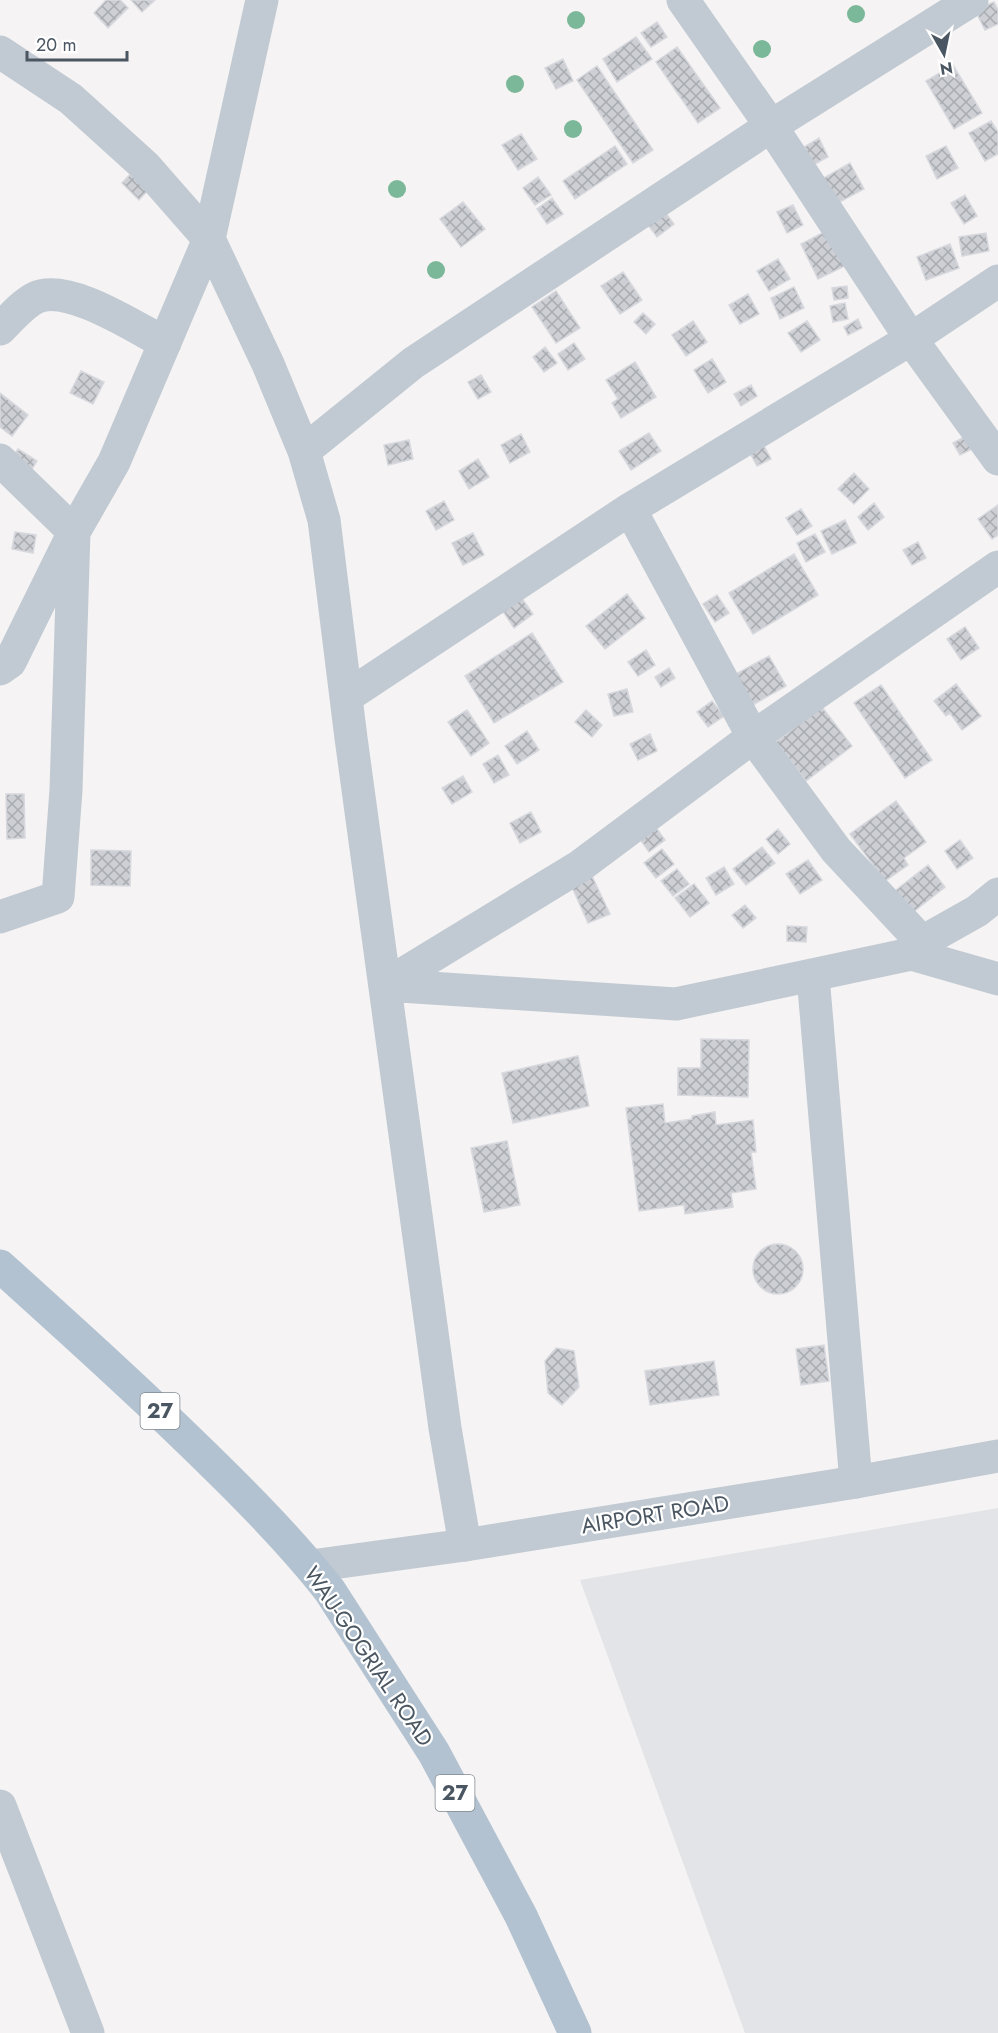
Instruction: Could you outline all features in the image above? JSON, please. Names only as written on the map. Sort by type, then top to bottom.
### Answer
[{"type":"main road","name":"WAU-GOGRIAL ROAD","points":[[0,1266],[160,1411],[250,1500],[311,1566],[330,1591],[434,1753],[521,1916],[575,2033]]},
{"type":"street","points":[[0,669],[10,662],[74,532],[114,462],[209,239],[262,0]]},
{"type":"street","points":[[683,0],[771,126],[911,339],[998,459]]},
{"type":"street","points":[[304,451],[413,363],[771,126],[972,0]]},
{"type":"street","points":[[0,52],[70,99],[145,166],[209,239],[268,364],[304,451],[324,520],[445,1428],[465,1545]]},
{"type":"street","points":[[346,697],[630,509],[911,339],[998,281]]},
{"type":"street","points":[[0,329],[19,310],[37,297],[54,294],[79,299],[165,343]]},
{"type":"street","points":[[0,460],[74,532],[66,790],[58,897],[0,917]]},
{"type":"street","points":[[630,509],[753,737],[836,850],[916,948],[998,979]]},
{"type":"street","points":[[385,985],[580,866],[753,737],[998,567]]},
{"type":"street","points":[[385,985],[676,1004],[813,976],[916,948],[976,911],[998,894]]},
{"type":"street","points":[[813,976],[856,1482]]},
{"type":"street","name":"AIRPORT ROAD","points":[[311,1566],[465,1545],[856,1482],[998,1456]]},
{"type":"street","points":[[0,1806],[78,2025]]},
{"type":"shaded area","points":[[998,1508],[998,2033],[745,2033],[580,1580]]},
{"type":"building","points":[[106,0],[120,0],[128,8],[108,28],[94,13]]},
{"type":"building","points":[[131,0],[155,0],[142,12]]},
{"type":"building","points":[[994,2],[998,10],[998,24],[985,30],[975,10]]},
{"type":"building","points":[[657,22],[667,37],[651,47],[641,33]]},
{"type":"building","points":[[636,37],[652,59],[617,82],[603,59]]},
{"type":"building","points":[[677,47],[720,108],[698,123],[656,62]]},
{"type":"building","points":[[563,59],[573,81],[556,89],[545,68]]},
{"type":"building","points":[[953,65],[982,113],[954,129],[926,81]]},
{"type":"building","points":[[597,66],[653,150],[633,163],[577,80]]},
{"type":"building","points":[[991,121],[998,132],[998,154],[985,161],[969,133]]},
{"type":"building","points":[[521,134],[537,159],[518,170],[502,145]]},
{"type":"building","points":[[819,138],[828,157],[813,165],[804,147]]},
{"type":"building","points":[[615,146],[627,164],[575,199],[563,181]]},
{"type":"building","points":[[946,146],[958,168],[937,179],[926,156]]},
{"type":"building","points":[[850,163],[864,189],[836,204],[822,179]]},
{"type":"building","points":[[136,168],[153,185],[139,200],[122,183]]},
{"type":"building","points":[[538,177],[551,195],[535,205],[523,188]]},
{"type":"building","points":[[965,195],[977,216],[964,224],[951,203]]},
{"type":"building","points":[[552,198],[563,214],[547,224],[537,209]]},
{"type":"building","points":[[463,202],[485,229],[461,247],[440,219]]},
{"type":"building","points":[[793,205],[803,225],[787,233],[777,212]]},
{"type":"building","points":[[662,208],[674,224],[657,237],[645,221]]},
{"type":"building","points":[[828,230],[845,266],[818,279],[801,244]]},
{"type":"building","points":[[986,233],[989,251],[962,256],[959,237]]},
{"type":"building","points":[[950,244],[959,268],[926,280],[917,257]]},
{"type":"building","points":[[778,259],[790,279],[769,291],[757,271]]},
{"type":"building","points":[[623,272],[642,300],[620,314],[601,286]]},
{"type":"building","points":[[847,286],[848,298],[834,300],[832,288]]},
{"type":"building","points":[[794,287],[804,308],[780,319],[771,298]]},
{"type":"building","points":[[556,291],[580,328],[556,343],[532,307]]},
{"type":"building","points":[[748,294],[759,314],[740,324],[729,305]]},
{"type":"building","points":[[845,303],[848,319],[833,322],[830,306]]},
{"type":"building","points":[[643,313],[655,324],[646,334],[634,322]]},
{"type":"building","points":[[858,319],[862,328],[848,335],[844,327]]},
{"type":"building","points":[[693,321],[707,342],[686,356],[672,335]]},
{"type":"building","points":[[807,321],[820,340],[801,352],[788,333]]},
{"type":"building","points":[[574,343],[585,359],[568,370],[558,354]]},
{"type":"building","points":[[545,347],[557,363],[544,372],[533,357]]},
{"type":"building","points":[[712,359],[726,382],[708,393],[694,370]]},
{"type":"building","points":[[635,362],[656,397],[621,418],[612,403],[618,399],[606,380]]},
{"type":"building","points":[[81,371],[104,382],[93,404],[70,393]]},
{"type":"building","points":[[481,375],[491,392],[478,399],[468,382]]},
{"type":"building","points":[[751,385],[757,396],[741,406],[734,394]]},
{"type":"building","points":[[0,393],[28,415],[12,436],[0,427]]},
{"type":"building","points":[[649,433],[661,451],[631,470],[619,451]]},
{"type":"building","points":[[521,434],[530,452],[510,463],[501,445]]},
{"type":"building","points":[[964,437],[972,449],[960,455],[953,443]]},
{"type":"building","points":[[409,440],[413,459],[388,465],[384,445]]},
{"type":"building","points":[[763,444],[771,459],[757,466],[749,451]]},
{"type":"building","points":[[18,449],[37,461],[32,469],[13,457]]},
{"type":"building","points":[[478,459],[489,477],[469,489],[459,471]]},
{"type":"building","points":[[854,473],[869,489],[854,504],[838,489]]},
{"type":"building","points":[[444,501],[454,520],[436,530],[426,511]]},
{"type":"building","points":[[874,503],[884,517],[868,530],[858,517]]},
{"type":"building","points":[[998,505],[998,535],[992,539],[978,519]]},
{"type":"building","points":[[801,509],[812,526],[797,535],[786,518]]},
{"type":"building","points":[[845,520],[856,543],[832,554],[821,531]]},
{"type":"building","points":[[15,532],[36,535],[33,553],[12,549]]},
{"type":"building","points":[[473,533],[484,555],[463,565],[452,543]]},
{"type":"building","points":[[815,534],[825,552],[806,562],[797,543]]},
{"type":"building","points":[[918,542],[926,558],[912,565],[903,550]]},
{"type":"building","points":[[794,554],[818,595],[753,634],[729,593]]},
{"type":"building","points":[[627,594],[645,618],[605,649],[586,626]]},
{"type":"building","points":[[717,595],[729,613],[715,622],[703,604]]},
{"type":"building","points":[[521,597],[533,614],[514,628],[502,610]]},
{"type":"building","points":[[965,627],[979,648],[961,660],[947,639]]},
{"type":"building","points":[[532,633],[563,682],[494,723],[465,676]]},
{"type":"building","points":[[646,650],[655,665],[638,676],[628,662]]},
{"type":"building","points":[[769,656],[786,686],[751,706],[734,675]]},
{"type":"building","points":[[669,668],[675,678],[661,687],[655,677]]},
{"type":"building","points":[[956,684],[981,716],[962,730],[950,713],[946,716],[934,701]]},
{"type":"building","points":[[881,685],[932,760],[905,778],[854,703]]},
{"type":"building","points":[[627,689],[633,712],[614,716],[608,694]]},
{"type":"building","points":[[712,701],[724,716],[708,727],[697,712]]},
{"type":"building","points":[[822,707],[852,746],[806,781],[776,742]]},
{"type":"building","points":[[467,710],[489,743],[471,756],[448,722]]},
{"type":"building","points":[[586,710],[602,725],[592,737],[575,722]]},
{"type":"building","points":[[527,731],[539,750],[517,764],[505,746]]},
{"type":"building","points":[[650,734],[657,751],[638,760],[630,744]]},
{"type":"building","points":[[498,755],[509,775],[494,783],[483,764]]},
{"type":"building","points":[[463,776],[472,792],[452,804],[442,788]]},
{"type":"building","points":[[6,794],[24,794],[25,838],[7,839]]},
{"type":"building","points":[[896,801],[926,842],[904,858],[908,865],[885,881],[850,834]]},
{"type":"building","points":[[531,812],[541,832],[520,843],[510,823]]},
{"type":"building","points":[[655,826],[665,840],[649,852],[639,838]]},
{"type":"building","points":[[778,829],[790,844],[778,854],[766,839]]},
{"type":"building","points":[[960,840],[973,858],[957,869],[945,851]]},
{"type":"building","points":[[762,847],[775,863],[746,885],[733,869]]},
{"type":"building","points":[[662,849],[674,864],[656,878],[644,863]]},
{"type":"building","points":[[91,850],[131,851],[130,886],[91,885]]},
{"type":"building","points":[[808,860],[822,880],[800,894],[786,874]]},
{"type":"building","points":[[928,865],[945,887],[912,913],[895,891]]},
{"type":"building","points":[[724,867],[734,884],[716,895],[706,878]]},
{"type":"building","points":[[677,869],[689,884],[673,896],[661,881]]},
{"type":"building","points":[[592,876],[610,914],[588,923],[571,885]]},
{"type":"building","points":[[694,884],[709,903],[690,917],[675,898]]},
{"type":"building","points":[[745,905],[756,918],[743,928],[732,915]]},
{"type":"building","points":[[787,926],[807,927],[806,942],[787,941]]},
{"type":"building","points":[[701,1039],[749,1040],[748,1097],[678,1095],[678,1068],[701,1068]]},
{"type":"building","points":[[578,1056],[589,1106],[513,1123],[502,1073]]},
{"type":"building","points":[[663,1104],[665,1123],[692,1119],[692,1116],[715,1112],[716,1125],[753,1120],[756,1152],[751,1152],[756,1189],[731,1193],[733,1207],[685,1214],[684,1205],[639,1211],[626,1108]]},
{"type":"building","points":[[507,1141],[520,1205],[484,1212],[471,1148]]},
{"type":"building","points":[[778,1244],[796,1251],[803,1269],[796,1287],[778,1294],[760,1287],[753,1269],[760,1251]]},
{"type":"building","points":[[824,1345],[829,1381],[801,1385],[796,1349]]},
{"type":"building","points":[[556,1348],[574,1351],[579,1387],[562,1405],[548,1393],[545,1361]]},
{"type":"building","points":[[714,1361],[719,1395],[650,1405],[645,1371]]}]
